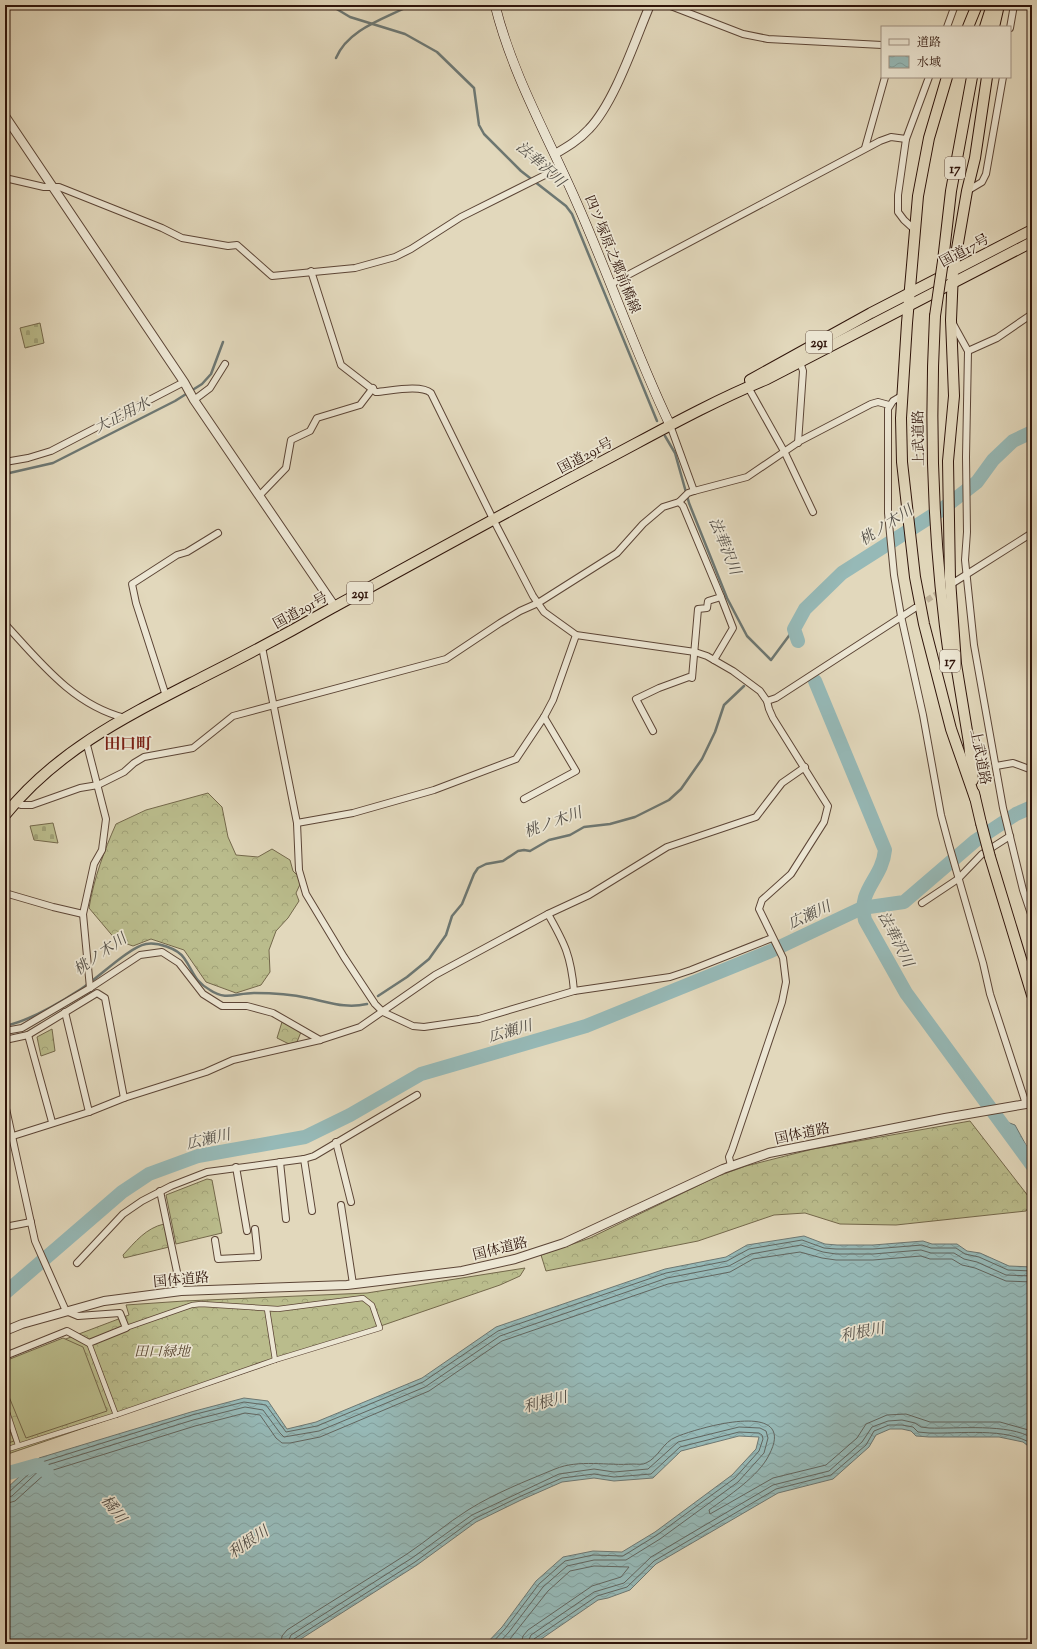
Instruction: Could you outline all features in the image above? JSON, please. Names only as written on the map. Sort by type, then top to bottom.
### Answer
[{"type":"highway","points":[[968,26],[977,5]]},
{"type":"highway","points":[[984,26],[988,5]]},
{"type":"highway","points":[[984,26],[992,5]]},
{"type":"highway","points":[[994,26],[999,5]]},
{"type":"highway","points":[[947,78],[929,138],[918,196],[908,306],[903,395],[902,462],[919,598],[938,683],[975,798]]},
{"type":"highway","name":"上武道路","points":[[972,78],[951,191],[935,316],[932,408],[935,523],[948,650],[975,798]]},
{"type":"highway","points":[[975,798],[969,743],[956,664],[950,579],[948,461],[954,396],[951,320],[953,272],[967,191],[975,158],[987,78]]},
{"type":"highway","name":"国道17号","points":[[909,294],[1032,230]]},
{"type":"highway","name":"国道17号","points":[[908,306],[1032,242]]},
{"type":"highway","name":"国道291号","points":[[731,394],[758,376],[909,294]]},
{"type":"highway","name":"国道291号","points":[[5,814],[36,780],[66,755],[86,741],[125,718],[262,647],[493,519],[670,425],[731,394],[800,362],[908,306]]},
{"type":"highway","name":"17","points":[[975,798],[990,857],[1032,995]]},
{"type":"main road","name":"四ツ塚原之郷前橋線","points":[[495,5],[506,44],[521,82],[561,167],[611,284],[636,350],[670,425]]},
{"type":"street","points":[[555,154],[573,144],[590,128],[611,97],[650,5]]},
{"type":"street","points":[[668,5],[743,34],[768,40],[881,45]]},
{"type":"street","points":[[947,26],[955,5]]},
{"type":"street","points":[[1010,26],[1014,5]]},
{"type":"street","points":[[865,148],[885,78]]},
{"type":"street","points":[[915,230],[898,212],[898,195],[906,139],[929,78]]},
{"type":"street","points":[[967,191],[982,182],[986,174],[1003,78]]},
{"type":"street","points":[[5,116],[184,382],[194,400],[335,607]]},
{"type":"street","points":[[611,284],[865,148],[891,137],[906,139]]},
{"type":"street","points":[[5,178],[44,188],[51,186],[59,187],[155,225],[182,238],[228,246],[237,246],[272,276],[355,268],[395,257],[411,249],[461,217],[524,184],[561,167]]},
{"type":"street","points":[[312,271],[341,365],[373,388],[376,392],[418,388],[428,390],[431,394],[493,519],[544,612],[576,635],[695,652],[714,660],[744,678],[760,691],[767,701],[773,718],[828,806],[824,822],[791,874],[762,900],[760,905],[761,913],[780,954],[785,974],[785,990],[732,1150],[730,1157],[731,1166]]},
{"type":"street","points":[[968,351],[997,338],[1032,314]]},
{"type":"street","points":[[951,320],[968,351],[966,576],[978,676],[1003,808],[1023,890],[1032,917]]},
{"type":"street","points":[[798,443],[803,371],[800,362]]},
{"type":"street","points":[[194,400],[210,388],[225,364]]},
{"type":"street","points":[[5,462],[28,458],[51,451],[184,382]]},
{"type":"street","points":[[748,387],[785,453],[813,512]]},
{"type":"street","points":[[259,496],[286,468],[291,440],[310,431],[317,418],[360,405],[373,388]]},
{"type":"street","points":[[903,395],[889,405],[888,409],[889,524],[901,616],[923,715],[941,815],[957,877],[983,963],[990,994],[1029,1104]]},
{"type":"street","points":[[15,803],[21,805],[32,805],[80,788],[98,785],[124,772],[144,757],[193,748],[233,716],[446,660],[520,611],[538,603],[617,553],[643,524],[663,507],[679,502],[688,493],[747,477],[798,443],[871,404],[878,402],[889,405]]},
{"type":"street","points":[[670,425],[694,491]]},
{"type":"street","points":[[679,502],[683,506],[733,628],[714,660]]},
{"type":"street","points":[[166,696],[136,603],[132,584],[177,555],[187,552],[218,533]]},
{"type":"street","points":[[953,583],[1032,533]]},
{"type":"street","points":[[652,731],[636,700],[658,688],[689,677],[692,678],[698,609],[707,608],[708,601],[721,597]]},
{"type":"street","points":[[767,701],[776,698],[915,608]]},
{"type":"street","points":[[5,624],[73,694],[101,710],[125,718]]},
{"type":"street","points":[[297,822],[353,813],[419,794],[516,759],[544,717],[553,700],[576,635]]},
{"type":"street","points":[[262,647],[297,822],[299,870],[306,894],[344,957],[375,1004],[383,1012],[413,1026],[424,1027],[479,1019],[574,991],[670,977],[773,939]]},
{"type":"street","points":[[524,799],[576,771],[544,717]]},
{"type":"street","points":[[86,741],[106,819],[102,850],[94,864],[83,914],[90,988]]},
{"type":"street","points":[[996,766],[1013,763],[1032,770]]},
{"type":"street","points":[[13,1136],[206,1072],[233,1060],[320,1040],[360,1027],[435,975],[548,914],[589,896],[668,847],[756,817],[782,782],[805,767]]},
{"type":"street","points":[[922,903],[957,877],[982,854],[1010,836]]},
{"type":"street","points":[[5,893],[83,914]]},
{"type":"street","points":[[548,914],[567,948],[572,967],[574,991]]},
{"type":"street","points":[[5,1031],[22,1028],[90,988],[140,955],[162,952],[179,963],[203,994],[222,1006],[247,1006],[273,1013],[320,1040]]},
{"type":"street","points":[[5,1040],[28,1035],[97,993],[105,998],[124,1098]]},
{"type":"street","points":[[65,1012],[89,1112]]},
{"type":"street","points":[[28,1035],[52,1122]]},
{"type":"street","points":[[77,1263],[123,1214],[160,1191],[207,1172],[304,1159],[417,1095]]},
{"type":"street","points":[[5,1104],[34,1241],[66,1311],[78,1316],[120,1313],[126,1328]]},
{"type":"street","name":"国体道路","points":[[5,1331],[22,1324],[104,1301],[181,1291],[353,1284],[462,1271],[515,1259],[564,1243],[731,1166],[788,1149],[983,1111],[1029,1104]]},
{"type":"street","points":[[336,1142],[351,1202]]},
{"type":"street","points":[[304,1159],[312,1211]]},
{"type":"street","points":[[280,1162],[286,1219]]},
{"type":"street","points":[[236,1167],[247,1231]]},
{"type":"street","points":[[160,1191],[181,1291]]},
{"type":"street","points":[[341,1205],[353,1284]]},
{"type":"street","points":[[5,1227],[31,1222]]},
{"type":"street","points":[[215,1240],[218,1259],[258,1257],[255,1229]]},
{"type":"street","points":[[5,1450],[116,1415],[275,1360],[380,1328],[372,1305],[362,1298],[278,1309],[201,1304],[192,1305],[89,1342]]},
{"type":"street","points":[[267,1309],[275,1360]]},
{"type":"street","points":[[5,1356],[68,1331],[89,1342],[116,1415]]},
{"type":"street","points":[[5,1406],[18,1445]]},
{"type":"green space","points":[[40,323],[44,343],[25,348],[20,328]]},
{"type":"green space","points":[[208,793],[222,807],[228,837],[236,855],[258,857],[272,849],[290,860],[293,871],[302,880],[296,893],[299,901],[288,918],[276,931],[269,950],[270,972],[261,985],[236,993],[206,982],[184,950],[151,939],[133,946],[116,940],[89,908],[100,865],[116,824],[146,810]]},
{"type":"green space","points":[[53,823],[58,843],[34,840],[30,826]]},
{"type":"green space","points":[[282,1022],[301,1032],[297,1042],[289,1044],[277,1038]]},
{"type":"green space","points":[[52,1029],[55,1051],[41,1056],[37,1037]]},
{"type":"green space","points":[[970,1121],[1032,1201],[1026,1211],[896,1225],[840,1224],[805,1213],[774,1215],[698,1241],[546,1271],[541,1255],[590,1238],[718,1176],[746,1166],[813,1149]]},
{"type":"green space","points":[[207,1179],[212,1180],[222,1233],[176,1244],[166,1195]]},
{"type":"green space","points":[[164,1224],[169,1247],[124,1258],[123,1255],[141,1236],[146,1232]]},
{"type":"green space","name":"田口緑地","points":[[525,1268],[520,1276],[500,1285],[5,1455],[5,1362],[129,1315],[126,1305],[367,1293]]},
{"type":"green space","points":[[63,1338],[83,1347],[107,1411],[26,1438],[5,1387],[5,1361]]},
{"type":"green space","points":[[5,1419],[14,1441],[5,1444]]},
{"type":"water","points":[[1007,1122],[1015,1125],[1032,1156],[1032,1175],[1012,1143],[1007,1129]]},
{"type":"water","name":"利根川","points":[[804,1236],[825,1244],[837,1245],[873,1245],[923,1241],[932,1244],[957,1244],[967,1251],[980,1253],[1009,1266],[1032,1267],[1032,1449],[1023,1442],[999,1437],[929,1437],[916,1436],[911,1431],[902,1429],[890,1429],[876,1435],[869,1447],[833,1479],[778,1493],[656,1564],[630,1590],[598,1600],[534,1644],[486,1644],[502,1627],[536,1581],[563,1557],[593,1551],[622,1552],[655,1532],[732,1475],[756,1449],[759,1437],[739,1436],[681,1451],[653,1478],[614,1481],[594,1478],[562,1482],[521,1500],[476,1522],[417,1565],[293,1644],[5,1644],[5,1490],[39,1458],[191,1412],[244,1398],[268,1401],[287,1429],[316,1422],[422,1378],[496,1327],[665,1269],[726,1257],[747,1245]]},
{"type":"waterway","name":"法華沢川","points":[[330,5],[350,17],[405,34],[437,52],[474,88],[479,125],[484,134],[521,171],[566,206],[572,214],[657,421]]},
{"type":"waterway","name":"法華沢川","points":[[336,58],[349,39],[358,32],[411,5]]},
{"type":"waterway","name":"大正用水","points":[[5,474],[53,463],[175,401],[202,384],[211,374],[223,342]]},
{"type":"waterway","name":"桃ノ木川","points":[[798,641],[794,629],[805,609],[842,573],[941,510],[977,482],[993,460],[1013,441],[1032,432]]},
{"type":"waterway","name":"法華沢川","points":[[665,436],[675,453],[689,503],[727,598],[747,636],[771,660],[794,629]]},
{"type":"waterway","name":"法華沢川","points":[[815,681],[885,850],[883,860],[864,900],[863,909],[865,920],[906,993],[1032,1165]]},
{"type":"waterway","name":"桃ノ木川","points":[[378,996],[407,977],[429,959],[446,935],[452,916],[462,904],[474,874],[478,868],[486,864],[503,861],[518,851],[530,851],[549,840],[570,835],[584,827],[610,824],[635,817],[669,800],[681,789],[702,759],[715,732],[724,705],[744,686]]},
{"type":"waterway","name":"広瀬川","points":[[5,1293],[122,1192],[149,1174],[198,1156],[305,1137],[350,1115],[421,1074],[586,1026],[771,951],[862,908],[904,902],[975,841],[1016,814],[1032,807]]},
{"type":"waterway","name":"桃ノ木川","points":[[5,1026],[34,1016],[73,994],[131,951],[146,944],[166,946],[177,951],[181,954],[201,983],[205,987],[221,995],[231,996],[248,993],[274,994],[351,1006],[367,1004]]},
{"type":"waterway","name":"橘川","points":[[5,1474],[37,1465],[47,1472]]},
{"type":"tunnel","points":[[919,605],[943,590]]},
{"type":"district","name":"田口町","points":[[128,743]]}]
